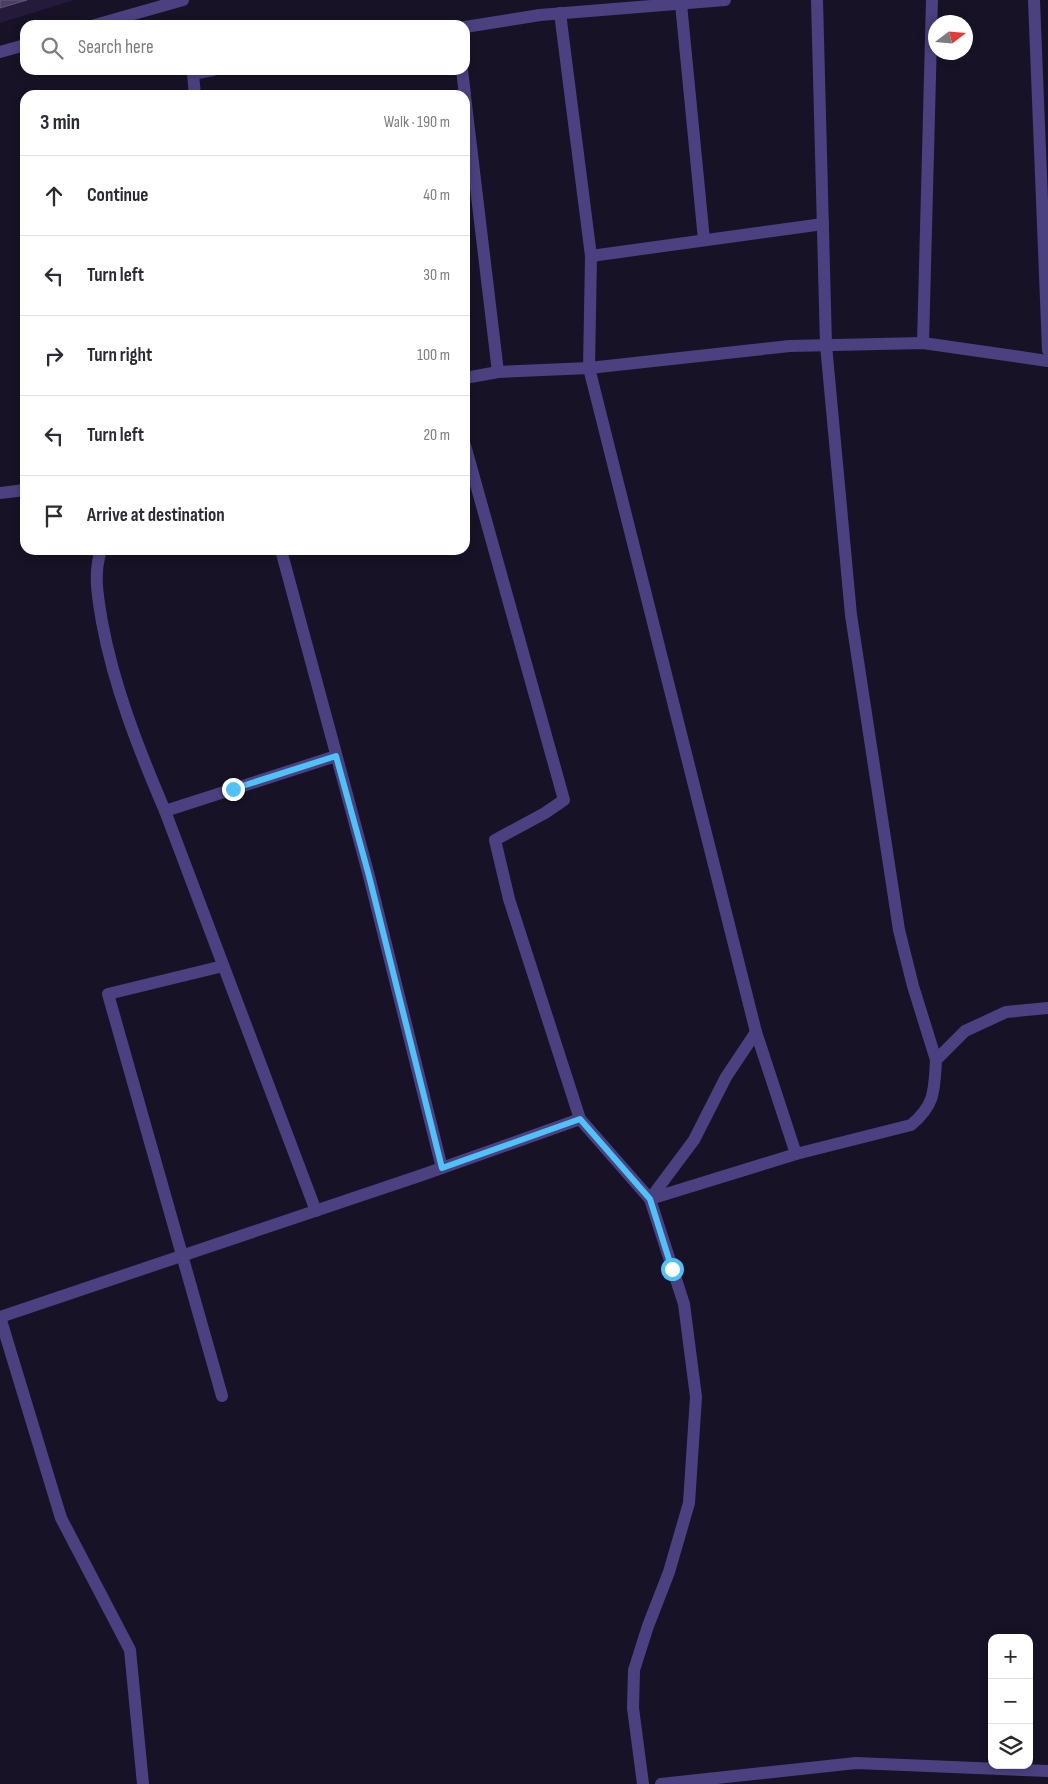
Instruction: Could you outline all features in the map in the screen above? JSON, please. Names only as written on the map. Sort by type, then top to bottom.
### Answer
[{"type":"street","points":[[113,20],[183,0]]},
{"type":"street","points":[[470,26],[540,15],[725,0]]},
{"type":"street","points":[[650,1199],[796,1154],[912,1125],[922,1116],[934,1094],[936,1060],[898,930],[851,615],[826,345],[817,0]]},
{"type":"street","points":[[923,343],[932,0]]},
{"type":"street","points":[[1034,0],[1048,350]]},
{"type":"street","points":[[680,4],[704,240]]},
{"type":"street","points":[[560,13],[591,256],[589,368],[756,1032],[796,1154]]},
{"type":"street","points":[[0,52],[20,46]]},
{"type":"street","points":[[193,75],[195,90]]},
{"type":"street","points":[[463,75],[464,90]]},
{"type":"street","points":[[470,138],[498,372]]},
{"type":"street","points":[[591,256],[823,224]]},
{"type":"street","points":[[470,377],[498,372],[589,368],[790,346],[923,343],[1048,361]]},
{"type":"street","points":[[470,463],[564,800],[545,813],[495,840],[509,899],[580,1119],[650,1199],[684,1304],[696,1397],[690,1503],[669,1572],[648,1626],[634,1670],[633,1708],[643,1784]]},
{"type":"street","points":[[0,493],[20,491]]},
{"type":"street","points":[[99,555],[96,589],[108,653],[140,753],[165,811],[316,1211]]},
{"type":"street","points":[[282,555],[369,876],[442,1168]]},
{"type":"street","points":[[165,811],[336,756]]},
{"type":"street","points":[[222,1396],[108,994],[223,966]]},
{"type":"street","points":[[936,1060],[964,1032],[1006,1012],[1048,1008]]},
{"type":"street","points":[[650,1199],[694,1140],[726,1077],[756,1032]]},
{"type":"street","points":[[143,1784],[130,1650],[61,1518],[0,1317],[442,1168],[580,1119]]},
{"type":"street","points":[[661,1784],[856,1763],[1048,1771]]},
{"type":"building","points":[[0,0],[27,0],[0,8]]},
{"type":"route","points":[[233,789],[336,756],[369,876],[442,1168],[580,1119],[650,1199],[672,1269]]}]
